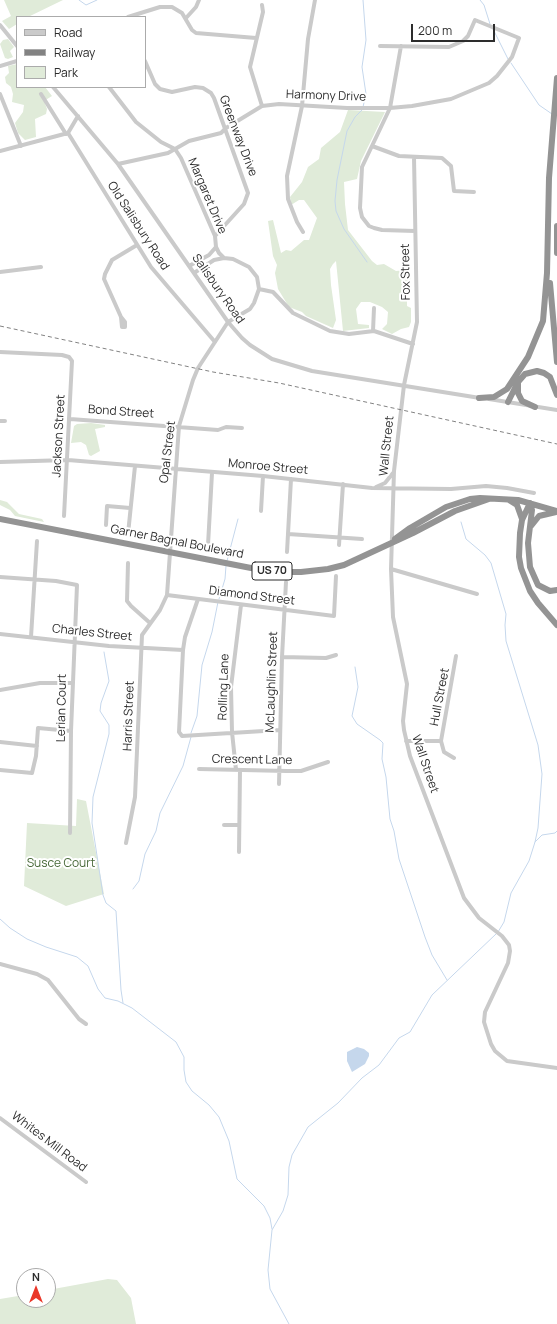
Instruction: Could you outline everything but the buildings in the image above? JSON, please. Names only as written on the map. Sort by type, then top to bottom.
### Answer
[{"type":"highway","points":[[479,398],[494,397],[501,394],[511,383],[528,357],[543,321],[546,298],[549,178],[557,78]]},
{"type":"highway","points":[[557,226],[557,253]]},
{"type":"highway","points":[[547,248],[557,362]]},
{"type":"highway","points":[[508,402],[518,382],[525,374],[537,371],[550,377],[557,395]]},
{"type":"highway","points":[[518,382],[520,397],[528,405],[535,407]]},
{"type":"highway","points":[[508,402],[511,383]]},
{"type":"highway","name":"Garner Bagnal Boulevard","points":[[0,519],[251,568],[277,572],[302,572],[328,569],[344,565],[414,533],[455,511],[489,499],[506,499],[530,503],[557,511]]},
{"type":"highway","points":[[506,499],[517,505],[520,510],[522,520],[519,551],[525,579],[538,603],[557,625]]},
{"type":"highway","points":[[522,520],[530,503]]},
{"type":"highway","points":[[530,503],[532,510],[528,556],[534,579],[543,589],[557,590]]},
{"type":"highway","points":[[529,531],[534,521],[539,516],[557,511]]},
{"type":"street","points":[[186,18],[197,6],[200,0]]},
{"type":"street","points":[[303,232],[292,211],[287,188],[289,164],[302,106],[308,39],[315,0]]},
{"type":"street","points":[[262,5],[263,12],[250,67],[262,106]]},
{"type":"street","points":[[131,16],[166,6],[177,9],[186,18],[192,30],[196,33],[256,38]]},
{"type":"street","name":"Harmony Drive","points":[[118,164],[160,155],[189,141],[221,133],[226,128],[262,106],[279,104],[390,108],[445,100],[470,92],[489,83],[506,67],[519,38],[475,20],[468,36],[457,45],[449,47],[401,46]]},
{"type":"street","points":[[0,25],[16,44]]},
{"type":"street","points":[[380,46],[401,46],[390,108],[365,160],[361,174],[360,196],[362,217],[369,226],[382,230],[415,231]]},
{"type":"street","points":[[0,66],[16,61]]},
{"type":"street","name":"Greenway Drive","points":[[146,63],[156,84],[166,92],[177,92],[195,87],[206,89],[214,98],[226,128],[248,193],[244,204],[215,236]]},
{"type":"street","name":"Salisbury Road","points":[[56,88],[118,164],[228,322],[242,338],[272,359],[312,371],[557,410]]},
{"type":"street","name":"Margaret Drive","points":[[110,88],[136,122],[161,142],[175,149],[181,158],[215,236],[216,247]]},
{"type":"street","points":[[0,94],[21,146]]},
{"type":"street","name":"Old Salisbury Road","points":[[41,94],[157,275],[215,342]]},
{"type":"street","points":[[0,151],[67,133],[76,122],[78,116]]},
{"type":"street","points":[[372,146],[399,156],[442,158],[451,166],[454,191],[474,192]]},
{"type":"street","name":"Fox Street","points":[[404,385],[417,317],[414,157]]},
{"type":"street","points":[[121,317],[104,279],[105,274],[112,260],[137,245]]},
{"type":"street","points":[[189,266],[209,255],[216,247],[224,258]]},
{"type":"street","points":[[194,273],[214,260],[224,258],[233,259],[249,267],[257,277],[260,289],[254,303],[250,309],[228,322]]},
{"type":"street","points":[[0,272],[41,267]]},
{"type":"street","points":[[260,289],[273,292],[293,313],[330,331],[349,334],[373,331],[412,344]]},
{"type":"street","points":[[373,331],[374,308]]},
{"type":"street","name":"Opal Street","points":[[167,595],[179,426],[193,380],[228,322]]},
{"type":"street","name":"Jackson Street","points":[[0,352],[62,354],[69,357],[72,365],[64,516]]},
{"type":"street","name":"Wall Street","points":[[404,385],[394,471],[391,569],[393,617],[407,684],[403,721],[406,741],[464,898],[479,918],[502,936],[509,945],[510,951],[508,963],[485,1012],[484,1022],[491,1044],[495,1051],[507,1061],[557,1068]]},
{"type":"street","name":"Bond Street","points":[[70,418],[218,430],[226,427],[242,428]]},
{"type":"street","name":"Monroe Street","points":[[0,462],[68,460],[175,470],[263,476],[372,488],[451,489],[486,486],[534,493]]},
{"type":"street","points":[[128,534],[135,466]]},
{"type":"street","points":[[372,488],[385,483],[394,471]]},
{"type":"street","points":[[208,545],[212,472]]},
{"type":"street","points":[[261,512],[263,476]]},
{"type":"street","points":[[287,552],[291,479]]},
{"type":"street","points":[[339,545],[343,484]]},
{"type":"street","points":[[106,525],[107,506],[130,508]]},
{"type":"street","points":[[288,534],[362,539]]},
{"type":"street","points":[[31,637],[37,541]]},
{"type":"street","points":[[128,563],[127,601],[150,623]]},
{"type":"street","points":[[391,569],[477,594]]},
{"type":"street","name":"Diamond Street","points":[[167,595],[334,616],[336,576]]},
{"type":"street","points":[[0,577],[35,579]]},
{"type":"street","name":"Lerian Court","points":[[35,579],[77,584],[72,683],[70,833]]},
{"type":"street","name":"McLaughlin Street","points":[[279,784],[282,657],[286,582]]},
{"type":"street","name":"Harris Street","points":[[126,843],[135,797],[142,635],[160,610],[167,595]]},
{"type":"street","points":[[198,599],[185,637],[183,650],[178,728],[182,736],[280,730]]},
{"type":"street","name":"Rolling Lane","points":[[239,852],[238,770],[232,732],[232,679],[241,605]]},
{"type":"street","name":"Charles Street","points":[[0,634],[183,650]]},
{"type":"street","points":[[282,657],[326,658],[336,655]]},
{"type":"street","name":"Hull Street","points":[[441,741],[456,656]]},
{"type":"street","points":[[0,690],[40,683],[72,683]]},
{"type":"street","points":[[0,770],[32,773],[37,746],[38,728],[71,731]]},
{"type":"street","points":[[406,741],[441,741],[444,752],[454,758]]},
{"type":"street","points":[[0,742],[37,746]]},
{"type":"street","name":"Crescent Lane","points":[[199,769],[279,771],[300,770],[328,762]]},
{"type":"street","points":[[224,825],[239,825]]},
{"type":"street","points":[[0,964],[37,974],[48,980],[79,1019],[86,1024]]},
{"type":"street","name":"Whites Mill Road","points":[[0,1118],[86,1182]]},
{"type":"green space","points":[[4,0],[63,0],[30,16],[16,16],[16,25],[9,29],[2,21],[11,16]]},
{"type":"green space","points":[[8,39],[14,47],[10,51],[13,57],[8,59],[5,58],[0,44],[3,40]]},
{"type":"green space","points":[[16,64],[16,88],[46,88],[52,96],[44,101],[47,109],[46,114],[35,119],[36,137],[25,140],[18,133],[15,123],[23,112],[24,105],[12,102],[13,94],[11,87],[6,83],[5,77],[9,73],[8,66]]},
{"type":"green space","points":[[348,110],[385,112],[361,161],[357,179],[344,182],[348,230],[372,261],[377,265],[384,264],[396,271],[408,270],[411,276],[409,284],[403,284],[403,291],[407,300],[407,306],[411,308],[411,322],[409,327],[392,334],[382,329],[387,324],[388,312],[382,307],[370,302],[361,302],[356,309],[358,324],[369,325],[369,328],[343,331],[336,261],[330,269],[336,320],[333,328],[289,307],[278,289],[275,273],[277,265],[273,256],[268,221],[273,220],[281,253],[286,250],[291,251],[304,240],[309,240],[317,218],[304,200],[299,200],[291,205],[290,197],[302,182],[308,167],[319,159],[321,148],[340,132]]},
{"type":"green space","points":[[91,423],[105,425],[105,427],[95,429],[100,451],[91,456],[89,455],[86,445],[81,442],[71,443],[74,426],[77,424]]},
{"type":"green space","points":[[0,500],[7,502],[19,514],[42,519],[44,522],[15,516],[10,510],[0,505]]},
{"type":"green space","name":"Susce Court","points":[[77,799],[86,801],[104,894],[66,906],[24,886],[27,823],[76,826]]},
{"type":"green space","points":[[108,1279],[117,1280],[131,1298],[136,1324],[0,1324],[0,1299],[16,1296],[16,1308],[56,1308],[56,1289]]},
{"type":"water","points":[[357,1047],[364,1049],[369,1053],[369,1056],[365,1064],[352,1072],[347,1061],[347,1052]]},
{"type":"waterway","points":[[79,0],[86,5],[97,0]]},
{"type":"waterway","points":[[363,0],[366,40],[362,67],[366,94],[363,107]]},
{"type":"waterway","points":[[480,0],[484,5],[490,24]]},
{"type":"waterway","points":[[493,29],[508,59]]},
{"type":"waterway","points":[[511,63],[539,105],[552,114]]},
{"type":"waterway","points":[[362,110],[355,117],[347,131],[337,180],[335,201],[336,211],[344,229],[367,262]]},
{"type":"waterway","points":[[227,561],[238,519]]},
{"type":"waterway","points":[[461,522],[466,539],[485,555],[491,563],[506,614],[506,641],[538,745],[542,774],[538,828],[535,842],[529,861],[511,893],[504,922],[498,932]]},
{"type":"waterway","points":[[219,599],[225,579],[226,566]]},
{"type":"waterway","points":[[191,733],[197,716],[202,665],[212,632],[218,602]]},
{"type":"waterway","points":[[104,652],[109,681],[101,703],[100,711],[109,725],[109,734],[93,797],[92,823],[103,895],[106,903],[116,911],[123,1003]]},
{"type":"waterway","points":[[355,667],[358,687],[352,716],[357,724],[383,743],[382,759],[386,777],[390,819],[394,831],[399,859],[432,955],[447,980]]},
{"type":"waterway","points":[[133,889],[139,881],[145,854],[156,831],[160,813],[183,766],[191,737]]},
{"type":"waterway","points":[[535,842],[542,835],[555,833],[557,831]]},
{"type":"waterway","points":[[0,919],[10,928],[27,939],[77,957],[88,966],[98,989],[105,998],[118,1001],[132,1008],[176,1042],[184,1057],[186,1082],[192,1091],[209,1105],[219,1117],[229,1141],[237,1179],[264,1206],[270,1218],[272,1229]]},
{"type":"waterway","points":[[289,1324],[270,1289],[268,1270],[272,1230],[283,1211],[288,1195],[289,1167],[292,1155],[308,1127],[338,1103],[362,1078],[379,1065],[399,1038],[410,1032],[432,995],[496,934]]},
{"type":"railway","points":[[0,326],[213,372],[279,383],[557,444]]}]
